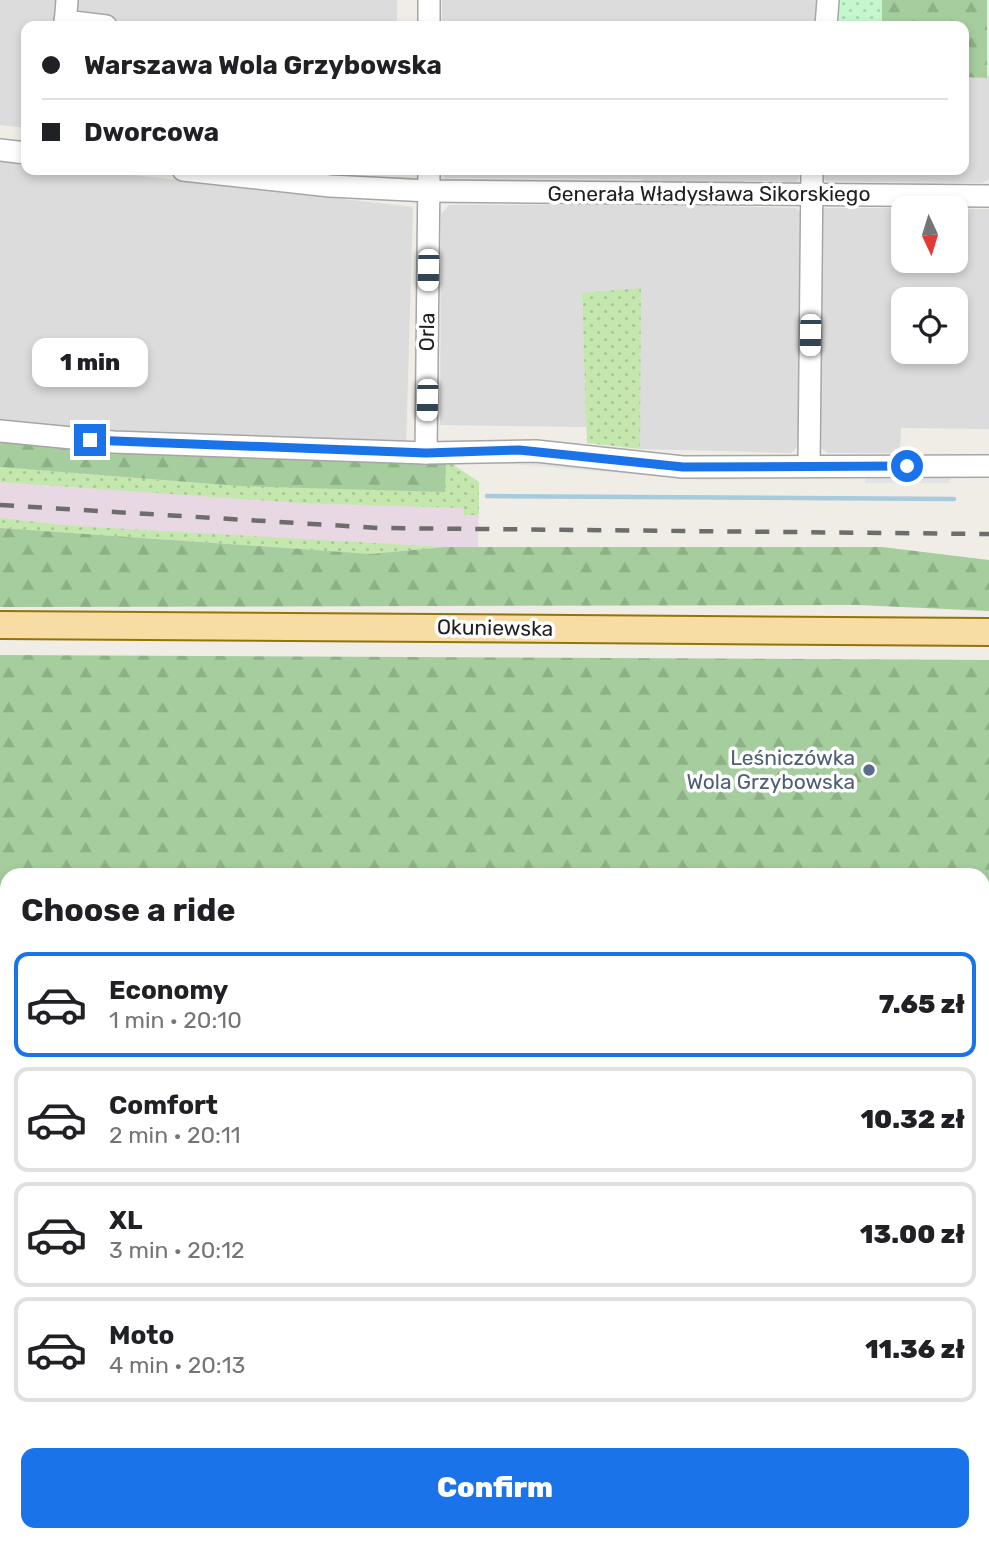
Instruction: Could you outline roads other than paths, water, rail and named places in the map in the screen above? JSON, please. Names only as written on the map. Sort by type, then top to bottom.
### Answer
[{"type":"main road","name":"Okuniewska","points":[[0,625],[989,632]]},
{"type":"street","points":[[429,0],[429,21]]},
{"type":"street","points":[[826,21],[828,0]]},
{"type":"street","points":[[66,16],[86,21]]},
{"type":"street","points":[[0,150],[21,152]]},
{"type":"street","name":"Generała Władysława Sikorskiego","points":[[229,175],[330,186],[429,180],[811,194],[989,196]]},
{"type":"street","points":[[809,466],[812,175]]},
{"type":"street","name":"Orla","points":[[426,453],[429,180]]},
{"type":"street","points":[[0,431],[113,442],[426,453],[502,449],[683,467],[989,466]]},
{"type":"waterway","points":[[487,496],[954,499]]},
{"type":"railway","points":[[0,505],[379,528],[989,534]]},
{"type":"place","name":"Leśniczówka Wola Grzybowska","points":[[869,770]]}]
